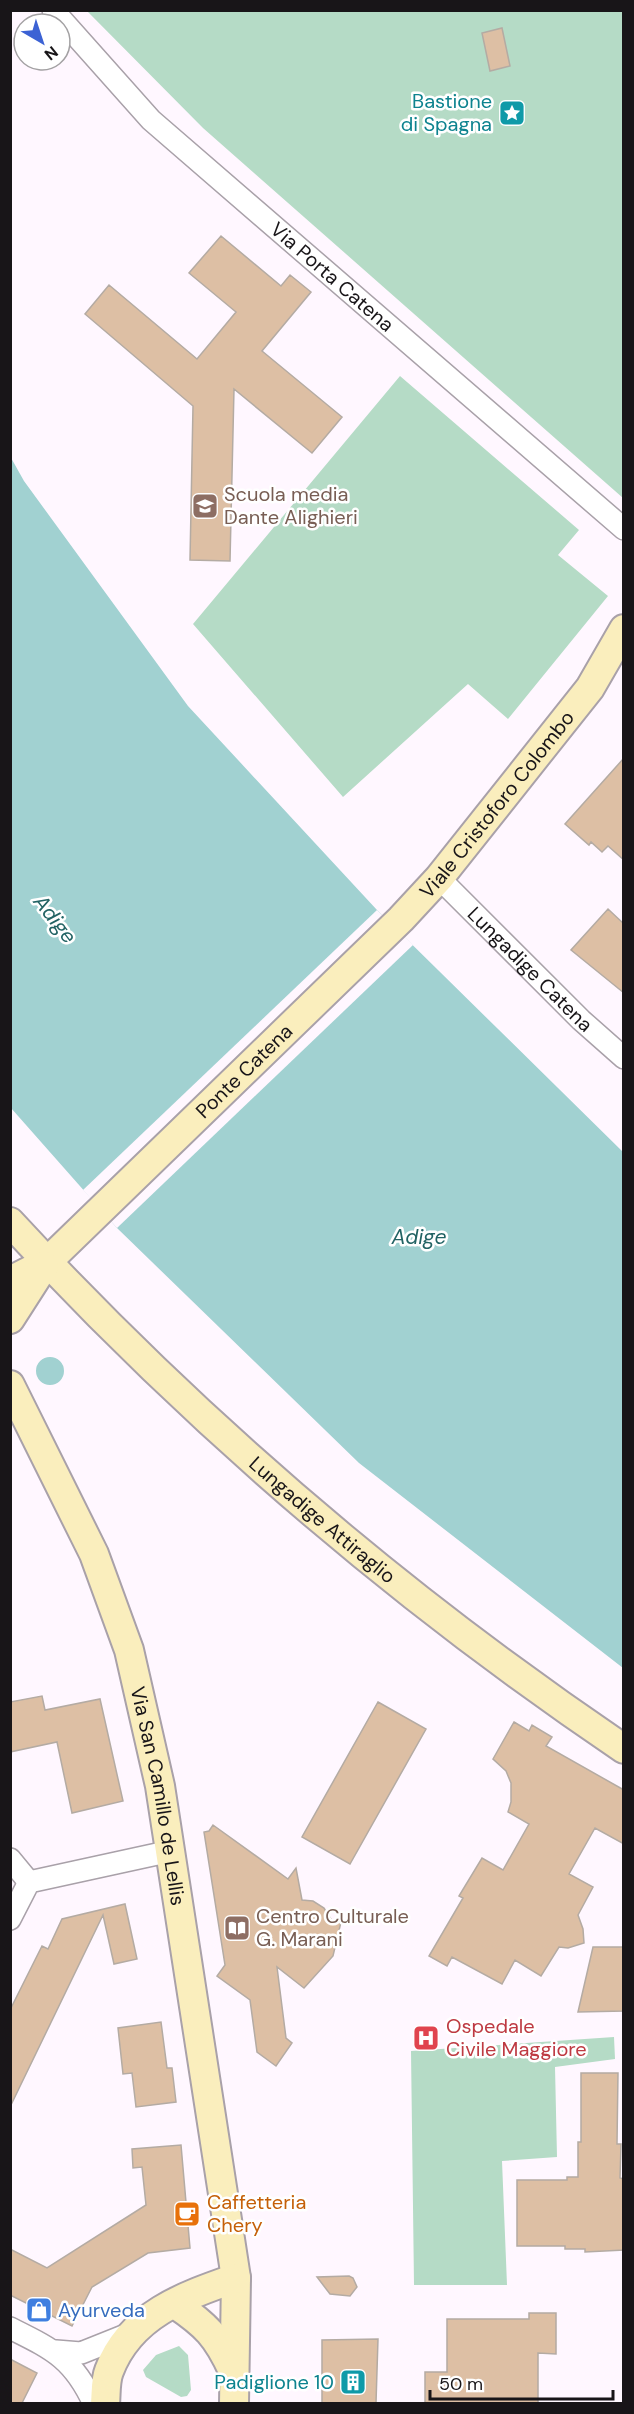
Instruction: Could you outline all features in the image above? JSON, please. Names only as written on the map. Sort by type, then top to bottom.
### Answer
[{"type":"street","name":"Via Porta Catena","points":[[53,10],[151,120],[624,529]]},
{"type":"street","name":"Viale Cristoforo Colombo","points":[[401,919],[439,878],[590,688],[624,629]]},
{"type":"street","name":"Viale Cristoforo Colombo","points":[[590,688],[624,663]]},
{"type":"street","name":"Lungadige Catena","points":[[439,878],[619,1046]]},
{"type":"street","name":"Ponte Catena","points":[[47,1262],[401,919]]},
{"type":"street","name":"Lungadige Attiraglio","points":[[10,1222],[47,1262],[236,1448],[367,1561],[548,1698],[624,1749]]},
{"type":"street","points":[[10,1281],[47,1262]]},
{"type":"street","points":[[10,1319],[47,1262]]},
{"type":"street","name":"Via San Camillo de Lellis","points":[[10,1385],[94,1554],[129,1650],[160,1786],[236,2278],[234,2403]]},
{"type":"street","points":[[29,1882],[171,1851]]},
{"type":"street","points":[[10,1859],[29,1882]]},
{"type":"street","points":[[10,1919],[29,1882]]},
{"type":"street","points":[[175,2304],[200,2283],[216,2259],[228,2230]]},
{"type":"street","points":[[105,2403],[108,2373],[122,2344],[131,2333],[158,2311],[236,2278]]},
{"type":"street","points":[[175,2304],[204,2323],[220,2343],[234,2374]]},
{"type":"street","points":[[10,2328],[56,2351],[79,2376],[94,2403]]},
{"type":"street","points":[[56,2351],[81,2352],[131,2333]]},
{"type":"green space","points":[[87,11],[623,11],[623,498],[203,128]]},
{"type":"green space","points":[[400,376],[579,530],[558,555],[608,596],[508,719],[468,684],[343,797],[193,624]]},
{"type":"green space","points":[[614,2037],[615,2059],[555,2067],[557,2157],[502,2161],[507,2285],[414,2285],[411,2051]]},
{"type":"green space","points":[[179,2346],[188,2355],[191,2390],[187,2396],[181,2397],[146,2377],[143,2370],[156,2355]]},
{"type":"water","name":"Adige","points":[[10,456],[24,481],[188,706],[377,910],[623,1152],[623,1668],[359,1463],[117,1228],[11,1108]]},
{"type":"water","points":[[50,1357],[60,1361],[64,1371],[60,1381],[50,1385],[40,1381],[36,1371],[40,1361]]},
{"type":"pier","points":[[377,910],[413,945],[117,1228],[83,1190]]},
{"type":"building","points":[[502,28],[510,66],[490,71],[482,33]]},
{"type":"building","points":[[221,236],[281,286],[290,275],[311,292],[262,351],[342,417],[312,453],[234,389],[230,561],[190,560],[193,406],[85,314],[109,285],[197,359],[236,312],[189,273]]},
{"type":"building","points":[[624,758],[624,860],[608,846],[602,852],[591,842],[589,845],[565,824]]},
{"type":"building","points":[[608,909],[624,924],[624,993],[571,950]]},
{"type":"building","points":[[42,1696],[45,1710],[100,1699],[123,1801],[72,1813],[57,1742],[10,1752],[10,1702]]},
{"type":"building","points":[[378,1702],[426,1729],[350,1864],[302,1837]]},
{"type":"building","points":[[514,1722],[529,1731],[532,1725],[552,1737],[546,1746],[624,1790],[624,1844],[595,1828],[569,1874],[593,1887],[578,1915],[583,1929],[584,1943],[568,1948],[559,1947],[541,1976],[515,1960],[502,1984],[452,1957],[447,1966],[429,1956],[463,1898],[459,1896],[482,1858],[503,1870],[529,1824],[508,1812],[511,1802],[511,1783],[506,1771],[493,1759]]},
{"type":"building","points":[[213,1825],[288,1879],[296,1868],[302,1900],[313,1901],[324,1908],[334,1924],[341,1922],[333,1956],[304,1988],[277,1967],[286,2038],[292,2043],[276,2066],[257,2052],[250,2000],[217,1976],[225,1965],[204,1832],[209,1831]]},
{"type":"building","points":[[125,1904],[137,1959],[114,1964],[103,1915],[10,2107],[10,2010],[42,1946],[48,1949],[62,1919]]},
{"type":"building","points":[[593,1947],[624,1947],[624,2011],[578,2012]]},
{"type":"building","points":[[161,2022],[167,2068],[172,2068],[176,2102],[136,2107],[132,2073],[123,2074],[118,2028]]},
{"type":"building","points":[[581,2073],[618,2073],[617,2144],[621,2144],[620,2178],[624,2179],[624,2250],[585,2252],[585,2249],[565,2249],[565,2246],[517,2246],[517,2180],[567,2180],[567,2177],[578,2177],[578,2142],[581,2142]]},
{"type":"building","points":[[181,2145],[190,2248],[148,2253],[92,2287],[72,2326],[10,2295],[10,2249],[47,2268],[146,2205],[142,2167],[133,2168],[132,2149]]},
{"type":"building","points":[[349,2276],[353,2278],[357,2287],[350,2296],[330,2294],[317,2277]]},
{"type":"building","points":[[529,2313],[556,2313],[556,2354],[538,2353],[538,2403],[425,2403],[425,2372],[447,2372],[447,2319],[529,2319]]},
{"type":"building","points":[[378,2339],[376,2403],[322,2403],[322,2340]]},
{"type":"building","points":[[10,2359],[37,2373],[22,2403],[10,2403]]},
{"type":"place","name":"Bastione di Spagna","points":[[512,113]]},
{"type":"place","name":"Scuola media Dante Alighieri","points":[[205,506]]},
{"type":"place","name":"Centro Culturale G. Marani","points":[[237,1928]]},
{"type":"place","name":"Ospedale Civile Maggiore","points":[[426,2038]]},
{"type":"place","name":"Caffetteria Chery","points":[[187,2214]]},
{"type":"place","name":"Ayurveda","points":[[39,2310]]},
{"type":"place","name":"Padiglione 10","points":[[353,2382]]}]
